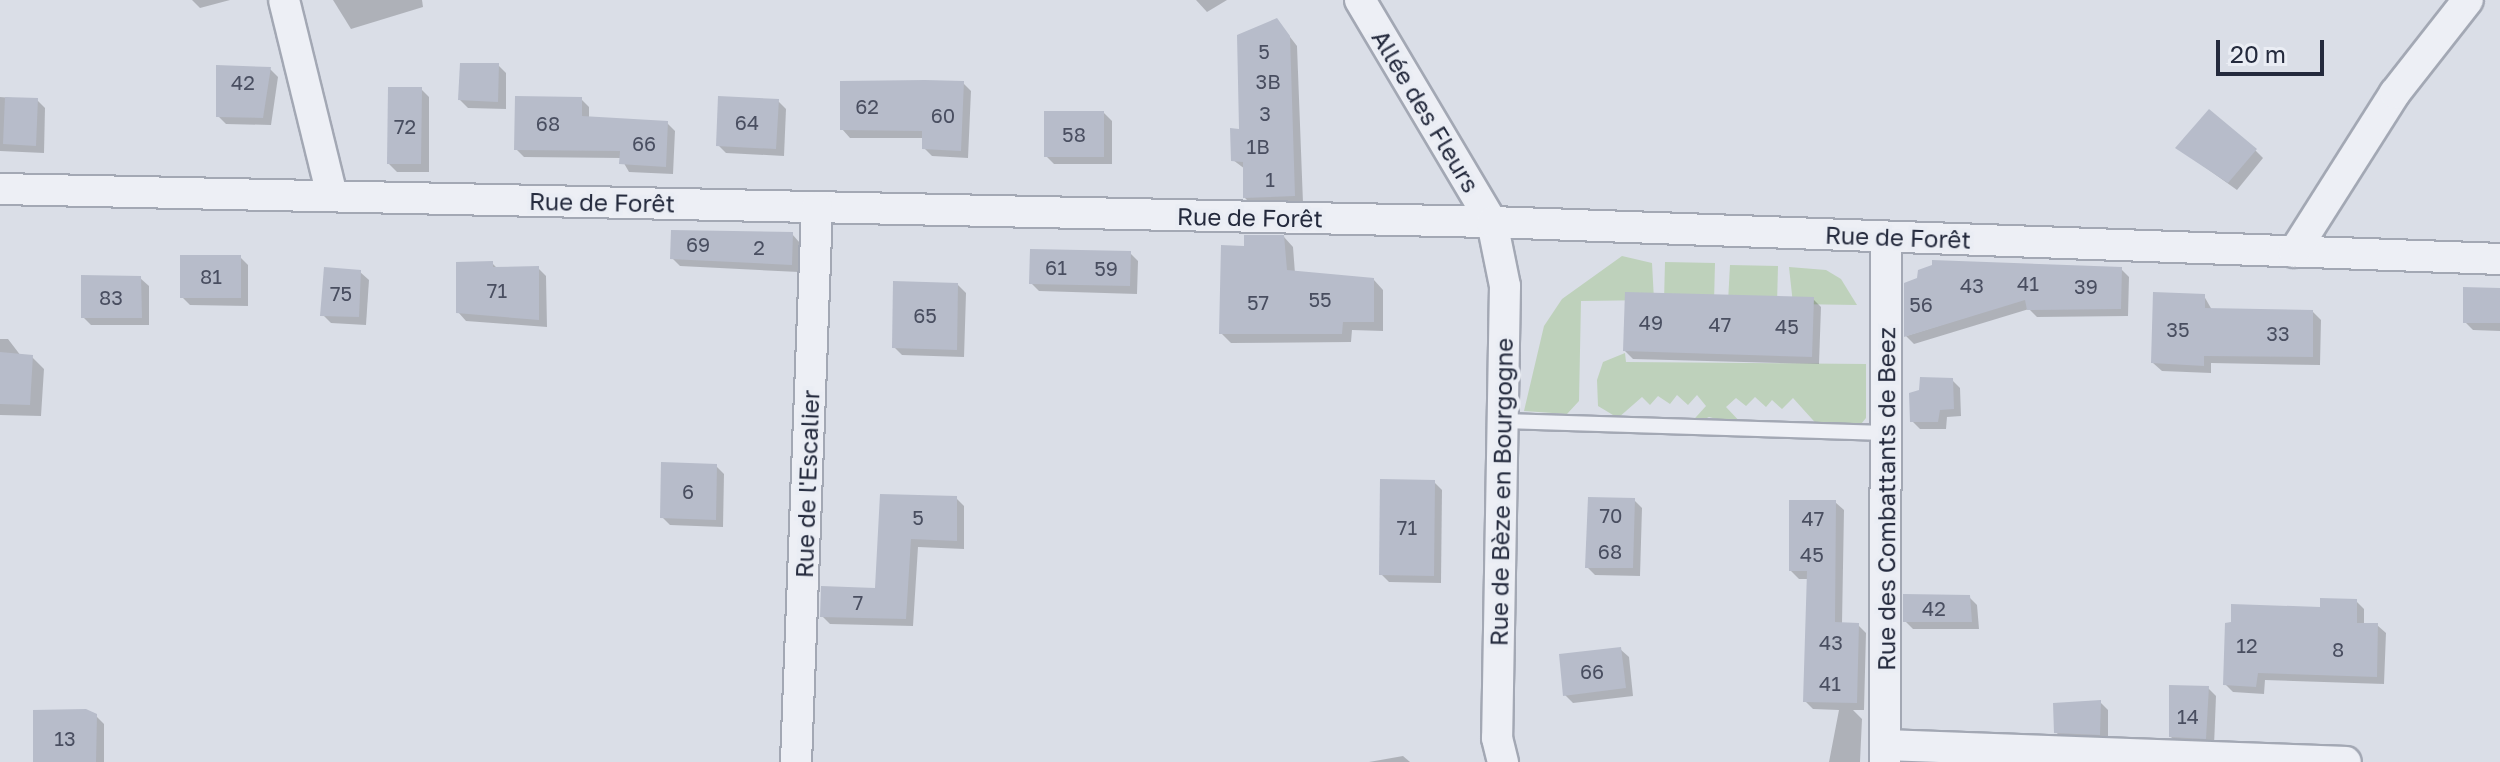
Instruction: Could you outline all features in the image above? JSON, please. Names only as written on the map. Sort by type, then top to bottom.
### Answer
[{"type":"street","points":[[284,0],[332,195]]},
{"type":"street","name":"Allée des Fleurs","points":[[1360,0],[1492,222]]},
{"type":"street","points":[[2294,252],[2395,93],[2468,0]]},
{"type":"street","name":"Rue de Forêt","points":[[0,189],[1492,222],[2500,259]]},
{"type":"street","name":"Rue de l'Escalier","points":[[796,762],[817,207]]},
{"type":"street","name":"Rue de Bèze en Bourgogne","points":[[1492,222],[1505,286],[1497,738],[1503,762]]},
{"type":"street","name":"Rue des Combattants de Beez","points":[[1885,754],[1886,237]]},
{"type":"street","points":[[1885,754],[2346,762]]},
{"type":"lane","points":[[1503,421],[1886,433]]},
{"type":"green space","points":[[1622,256],[1652,263],[1654,300],[1581,301],[1579,401],[1567,414],[1524,411],[1544,326],[1562,299]]},
{"type":"green space","points":[[1665,262],[1715,263],[1714,302],[1664,301]]},
{"type":"green space","points":[[1730,265],[1778,266],[1777,304],[1728,302]]},
{"type":"green space","points":[[1789,267],[1826,270],[1841,279],[1857,305],[1793,304]]},
{"type":"green space","points":[[1625,353],[1626,362],[1866,364],[1866,418],[1857,429],[1821,429],[1793,398],[1782,409],[1772,400],[1766,407],[1755,397],[1746,406],[1736,398],[1726,407],[1744,426],[1709,417],[1687,427],[1706,406],[1697,395],[1688,405],[1677,395],[1670,404],[1658,396],[1650,405],[1642,397],[1618,418],[1598,406],[1597,380],[1603,362]]},
{"type":"building","points":[[1277,18],[1290,36],[1295,196],[1243,198],[1243,162],[1231,161],[1230,128],[1239,129],[1237,35]]},
{"type":"building","points":[[460,63],[499,63],[498,102],[458,100]]},
{"type":"building","points":[[216,65],[271,67],[263,118],[216,117]]},
{"type":"building","points":[[840,81],[964,81],[961,151],[922,149],[922,131],[840,130]]},
{"type":"building","points":[[388,87],[422,87],[421,164],[387,164]]},
{"type":"building","points":[[515,96],[582,97],[582,116],[668,121],[666,167],[619,164],[620,151],[514,150]]},
{"type":"building","points":[[718,96],[779,99],[776,149],[716,146]]},
{"type":"building","points":[[5,97],[38,98],[36,146],[3,144]]},
{"type":"building","points":[[2209,109],[2257,149],[2228,183],[2175,148]]},
{"type":"building","points":[[1044,111],[1104,111],[1104,157],[1044,157]]},
{"type":"building","points":[[671,230],[793,232],[792,265],[670,259]]},
{"type":"building","points":[[1244,235],[1284,235],[1287,270],[1374,278],[1374,322],[1343,322],[1342,334],[1219,334],[1221,245],[1244,246]]},
{"type":"building","points":[[1030,249],[1131,251],[1130,286],[1029,284]]},
{"type":"building","points":[[180,255],[241,255],[241,298],[180,298]]},
{"type":"building","points":[[1932,260],[2122,267],[2121,309],[2027,310],[2025,300],[1904,337],[1904,283],[1917,278],[1918,270],[1932,265]]},
{"type":"building","points":[[493,261],[493,267],[539,266],[539,320],[456,313],[456,262]]},
{"type":"building","points":[[324,267],[361,270],[359,317],[320,316]]},
{"type":"building","points":[[81,275],[141,276],[142,318],[81,318]]},
{"type":"building","points":[[893,281],[958,283],[957,350],[892,348]]},
{"type":"building","points":[[2463,287],[2500,288],[2500,323],[2463,323]]},
{"type":"building","points":[[1625,292],[1814,297],[1812,357],[1623,351]]},
{"type":"building","points":[[2153,292],[2205,294],[2205,308],[2313,310],[2313,357],[2204,356],[2204,366],[2151,363]]},
{"type":"building","points":[[0,352],[33,355],[30,405],[0,404]]},
{"type":"building","points":[[1920,377],[1953,378],[1954,409],[1940,410],[1938,422],[1910,422],[1909,393],[1919,390]]},
{"type":"building","points":[[661,462],[717,464],[716,520],[660,518]]},
{"type":"building","points":[[1380,479],[1435,480],[1434,576],[1379,575]]},
{"type":"building","points":[[880,494],[957,496],[957,541],[911,539],[906,619],[820,617],[821,586],[875,588]]},
{"type":"building","points":[[1588,497],[1635,498],[1633,568],[1585,568]]},
{"type":"building","points":[[1789,500],[1836,500],[1835,622],[1859,623],[1857,703],[1803,702],[1807,571],[1789,571]]},
{"type":"building","points":[[1903,594],[1970,595],[1972,622],[1903,622]]},
{"type":"building","points":[[2320,598],[2357,599],[2357,623],[2378,623],[2377,677],[2258,673],[2256,687],[2223,685],[2225,623],[2231,622],[2231,604],[2320,607]]},
{"type":"building","points":[[1621,647],[1626,688],[1563,696],[1559,654]]},
{"type":"building","points":[[2169,685],[2209,686],[2206,739],[2169,737]]},
{"type":"building","points":[[2101,700],[2100,735],[2054,733],[2053,703]]},
{"type":"building","points":[[86,709],[97,714],[96,762],[33,762],[33,710]]}]
